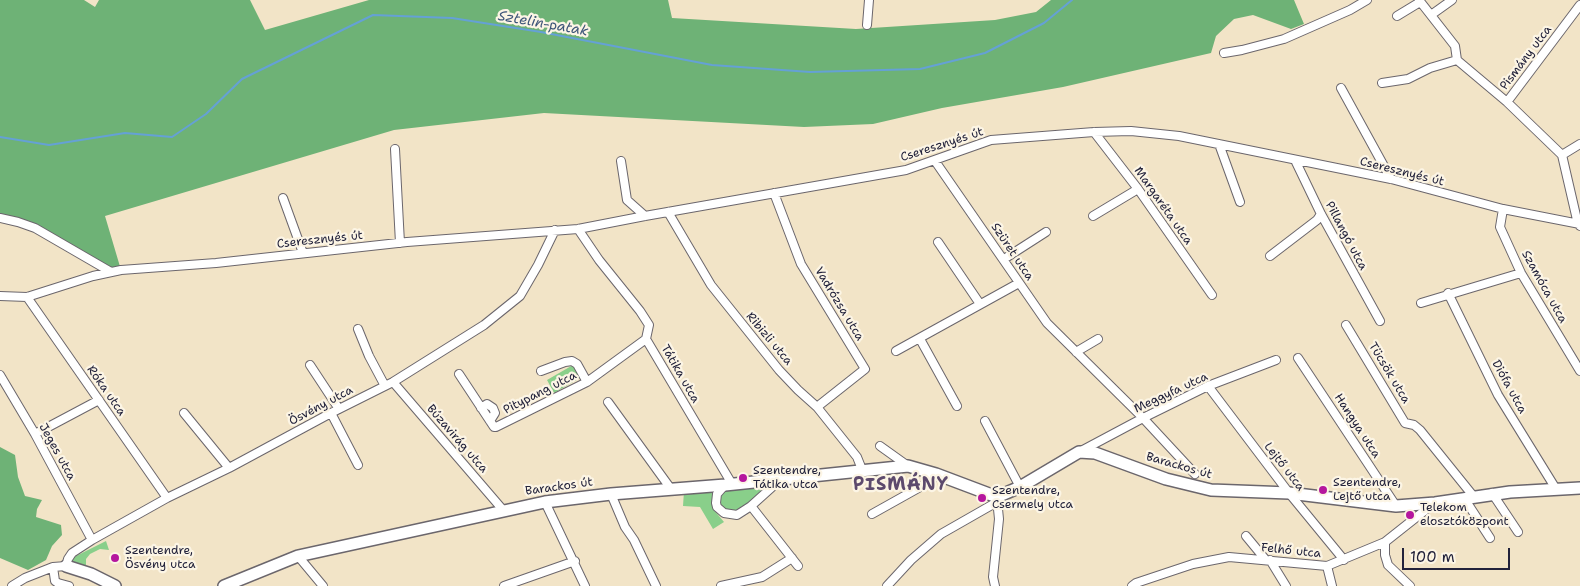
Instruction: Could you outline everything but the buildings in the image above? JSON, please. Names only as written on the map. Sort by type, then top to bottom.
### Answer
[{"type":"street","points":[[867,25],[868,0]]},
{"type":"street","points":[[1224,53],[1284,39],[1350,10],[1367,0]]},
{"type":"street","points":[[1432,15],[1452,0]]},
{"type":"street","points":[[1575,0],[1580,5]]},
{"type":"street","points":[[1397,16],[1419,1],[1455,46],[1457,60],[1507,102]]},
{"type":"street","name":"Pismány utca","points":[[1562,155],[1507,102],[1580,5]]},
{"type":"street","points":[[1382,83],[1408,79],[1430,68],[1457,60]]},
{"type":"street","points":[[1341,88],[1391,180]]},
{"type":"street","name":"Cseresznyés út","points":[[0,296],[27,297],[111,272],[216,263],[400,243],[578,229],[906,170],[990,140],[1094,132],[1130,131],[1179,136],[1391,180],[1503,209],[1579,225]]},
{"type":"street","name":"Margaréta utca","points":[[1094,132],[1138,189],[1212,295]]},
{"type":"street","points":[[1219,144],[1240,202]]},
{"type":"street","points":[[1579,225],[1562,155],[1580,144]]},
{"type":"street","points":[[395,149],[400,243]]},
{"type":"street","name":"Pillangó utca","points":[[1295,160],[1320,214],[1380,321]]},
{"type":"street","points":[[621,161],[627,200],[645,216]]},
{"type":"street","name":"Szüret utca","points":[[935,161],[1047,324],[1143,418],[1195,474]]},
{"type":"street","points":[[1094,216],[1138,189]]},
{"type":"street","name":"Vadrózsa utca","points":[[774,193],[801,264],[866,370],[817,407]]},
{"type":"street","points":[[282,198],[303,253]]},
{"type":"street","name":"Szamóca utca","points":[[1503,209],[1500,227],[1521,272],[1580,371]]},
{"type":"street","name":"Ribizli utca","points":[[668,212],[711,285],[747,332],[785,376],[817,407],[857,457],[863,472]]},
{"type":"street","points":[[1270,256],[1318,220],[1320,214]]},
{"type":"street","points":[[0,218],[35,228],[111,272]]},
{"type":"street","name":"Tátika utca","points":[[578,229],[599,260],[649,325],[646,338],[728,485]]},
{"type":"street","name":"Ösvény utca","points":[[66,566],[72,553],[92,540],[167,498],[229,468],[389,384],[484,325],[520,296],[555,230]]},
{"type":"street","points":[[1004,259],[1046,232]]},
{"type":"street","points":[[938,242],[980,304]]},
{"type":"street","points":[[1421,303],[1448,293],[1521,272]]},
{"type":"street","points":[[896,351],[1019,283]]},
{"type":"street","name":"Diófa utca","points":[[1448,293],[1498,394],[1556,489]]},
{"type":"street","name":"Róka utca","points":[[27,297],[167,498]]},
{"type":"street","name":"Tücsök utca","points":[[1346,324],[1405,423],[1414,425],[1420,430],[1469,498],[1490,538]]},
{"type":"street","name":"Búzavirág utca","points":[[358,330],[369,356],[389,384],[503,510]]},
{"type":"street","name":"Pitypang utca","points":[[459,374],[496,428],[587,382],[646,338]]},
{"type":"street","points":[[920,339],[957,406]]},
{"type":"street","points":[[1076,352],[1098,340]]},
{"type":"street","name":"Hangya utca","points":[[1298,358],[1396,506]]},
{"type":"street","name":"Meggyfa utca","points":[[1078,452],[1208,386],[1276,360]]},
{"type":"street","points":[[541,371],[572,361],[577,364],[587,382]]},
{"type":"street","points":[[310,365],[339,409]]},
{"type":"street","name":"Jeges utca","points":[[0,375],[92,540]]},
{"type":"street","name":"Lejtő utca","points":[[1208,386],[1289,493],[1344,560]]},
{"type":"street","points":[[34,434],[99,400]]},
{"type":"street","points":[[608,402],[671,489]]},
{"type":"street","points":[[184,413],[229,468]]},
{"type":"street","points":[[331,413],[358,465]]},
{"type":"street","points":[[985,421],[1020,487]]},
{"type":"street","name":"Barackos út","points":[[880,446],[908,466],[936,474],[997,500]]},
{"type":"street","points":[[887,586],[911,560],[941,534],[1078,452]]},
{"type":"street","name":"Barackos út","points":[[1078,452],[1095,453],[1166,479],[1211,490],[1289,493],[1396,506],[1435,503],[1492,494],[1580,488]]},
{"type":"street","name":"Barackos út","points":[[224,586],[298,556],[545,502],[611,494],[863,472],[908,466]]},
{"type":"street","points":[[872,514],[931,481],[936,474]]},
{"type":"street","points":[[728,485],[717,494],[717,507],[728,515],[737,515],[751,506],[781,480]]},
{"type":"street","points":[[611,494],[625,527],[634,540],[656,586]]},
{"type":"street","points":[[1492,494],[1518,532]]},
{"type":"street","points":[[995,586],[994,577],[999,519],[997,500]]},
{"type":"street","points":[[545,502],[585,586]]},
{"type":"street","name":"Felhő utca","points":[[1132,586],[1136,583],[1211,559],[1229,556],[1328,566],[1385,542],[1435,503]]},
{"type":"street","points":[[751,506],[798,566]]},
{"type":"street","points":[[1246,536],[1268,559],[1286,586]]},
{"type":"street","points":[[1385,542],[1385,555],[1388,565],[1410,586]]},
{"type":"street","points":[[298,556],[323,586]]},
{"type":"street","points":[[721,586],[762,577],[792,558]]},
{"type":"street","points":[[504,586],[574,562]]},
{"type":"street","points":[[53,566],[55,581],[58,584],[69,586]]},
{"type":"street","points":[[13,586],[24,578],[53,566],[66,566],[91,574],[114,586]]},
{"type":"street","points":[[1328,566],[1332,586]]},
{"type":"green space","points":[[0,0],[84,0],[95,7],[99,0],[250,0],[265,30],[369,0],[668,0],[672,18],[856,29],[995,20],[1036,12],[1051,0],[1294,0],[1304,24],[1291,29],[1253,15],[1234,19],[1216,36],[1211,53],[1063,87],[942,108],[873,124],[804,127],[544,113],[394,130],[105,216],[121,270],[111,272],[49,235],[0,218]]},
{"type":"green space","points":[[573,365],[580,378],[554,393],[547,380]]},
{"type":"green space","points":[[0,447],[15,455],[18,477],[25,496],[42,500],[37,509],[36,517],[61,525],[62,535],[52,546],[46,560],[28,570],[0,558]]},
{"type":"green space","points":[[771,486],[736,513],[723,510],[719,504],[724,492],[729,490]]},
{"type":"green space","points":[[712,489],[714,510],[724,522],[713,529],[700,507],[683,506],[684,491]]},
{"type":"green space","points":[[106,541],[109,550],[100,549],[90,554],[86,559],[86,568],[72,565],[70,561],[72,558]]},
{"type":"waterway","name":"Sztelin-patak","points":[[0,137],[49,145],[125,133],[172,137],[206,114],[242,79],[373,15],[452,18],[541,32],[712,65],[810,72],[920,69],[985,53],[1044,23],[1072,0]]},
{"type":"place","name":"Szentendre, Tátika utca","points":[[743,478]]},
{"type":"place","name":"Szentendre, Lejtő utca","points":[[1323,490]]},
{"type":"place","name":"Szentendre, Csermely utca","points":[[982,498]]},
{"type":"place","name":"Telekom elosztóközpont","points":[[1410,515]]},
{"type":"place","name":"Szentendre, Ösvény utca","points":[[115,558]]},
{"type":"district","name":"PISMÁNY","points":[[901,485]]}]
